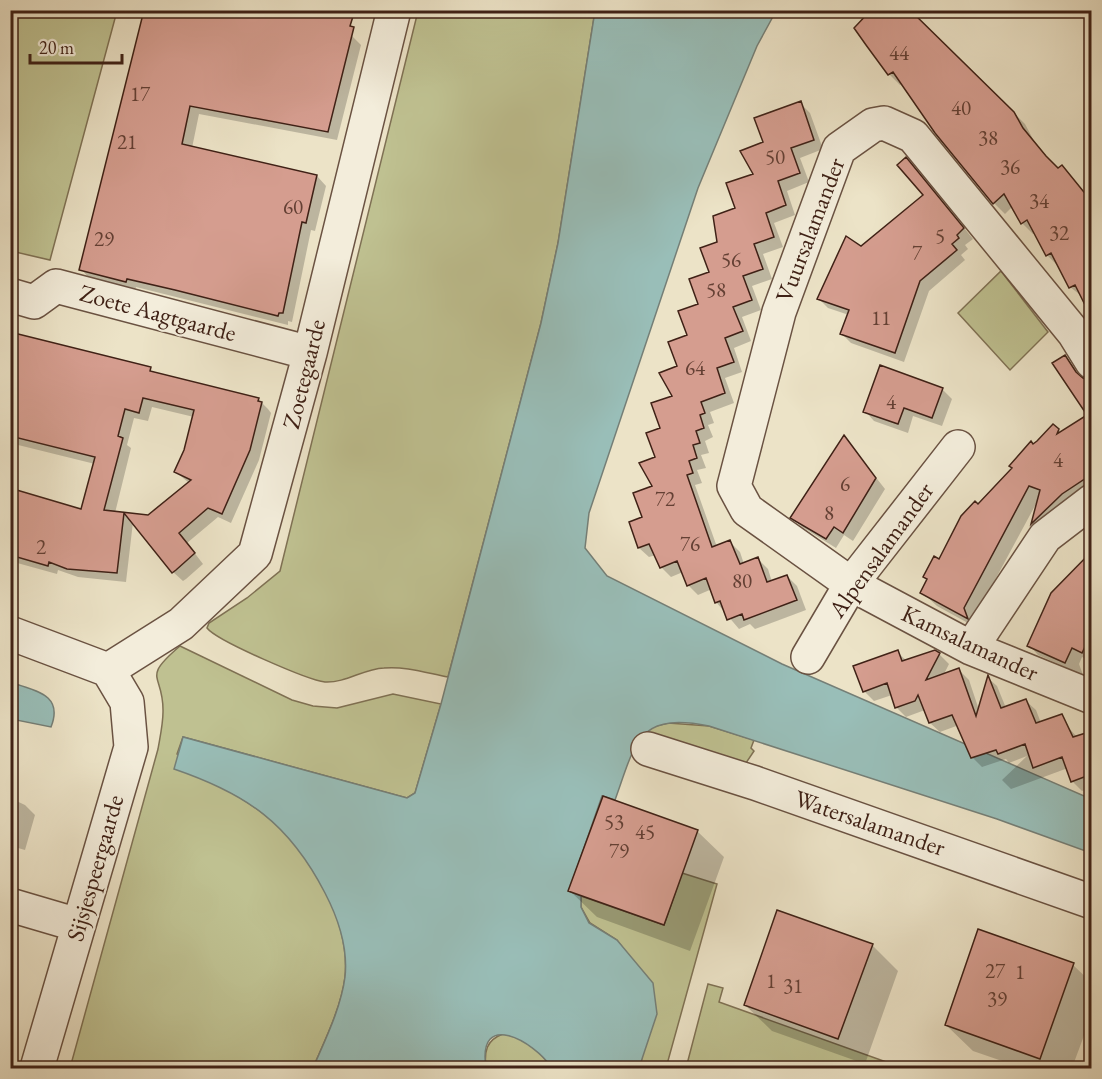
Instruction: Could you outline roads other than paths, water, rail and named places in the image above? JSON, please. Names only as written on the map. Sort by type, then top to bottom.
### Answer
[{"type":"street","name":"Zoetegaarde","points":[[108,670],[181,624],[255,554],[310,353],[394,10]]},
{"type":"street","name":"Vuursalamander","points":[[851,584],[747,510],[734,486],[779,312],[839,149],[873,125],[884,123],[913,136],[1025,271],[1074,333],[1092,362]]},
{"type":"street","name":"Zoete Aagtgaarde","points":[[10,295],[34,302],[56,286],[310,353]]},
{"type":"street","name":"Alpensalamander","points":[[808,657],[851,584],[957,447]]},
{"type":"street","points":[[971,648],[1045,537],[1092,501]]},
{"type":"street","name":"Kamsalamander","points":[[851,584],[971,648],[1092,697]]},
{"type":"street","points":[[10,633],[108,670]]},
{"type":"street","name":"Sijsjespeergaarde","points":[[37,1068],[131,747],[127,702],[108,670]]},
{"type":"street","name":"Watersalamander","points":[[648,749],[755,783],[1092,902]]},
{"type":"street","points":[[10,905],[78,924]]},
{"type":"water","points":[[595,11],[776,11],[757,46],[698,188],[589,513],[585,548],[607,576],[782,664],[1091,799],[1091,853],[997,819],[709,726],[685,723],[667,724],[653,728],[635,747],[615,800],[602,796],[569,891],[581,896],[581,907],[589,923],[617,940],[653,983],[657,1014],[639,1068],[552,1068],[533,1048],[509,1036],[498,1035],[490,1039],[486,1050],[486,1068],[313,1068],[336,1012],[345,977],[343,945],[330,903],[296,848],[263,814],[223,789],[174,769],[183,737],[407,798],[415,793],[441,704],[541,323],[558,243]]},
{"type":"water","points":[[10,682],[37,691],[50,701],[54,707],[51,727],[11,719]]}]
